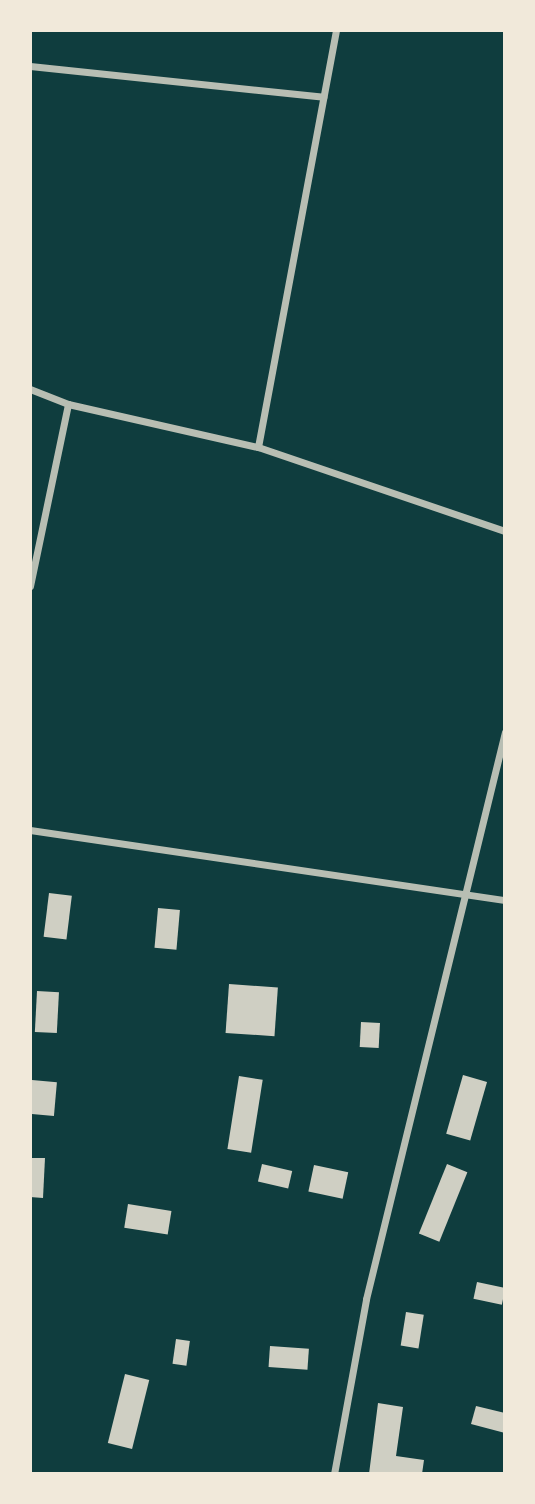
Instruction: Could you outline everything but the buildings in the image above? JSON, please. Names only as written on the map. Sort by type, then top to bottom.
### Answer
[{"type":"street","points":[[258,447],[336,30]]},
{"type":"street","points":[[31,63],[323,97]]},
{"type":"street","points":[[30,389],[68,404],[258,447],[505,531]]},
{"type":"street","points":[[30,586],[68,404]]},
{"type":"street","points":[[334,1474],[366,1299],[505,732]]},
{"type":"street","points":[[30,830],[505,900]]}]
